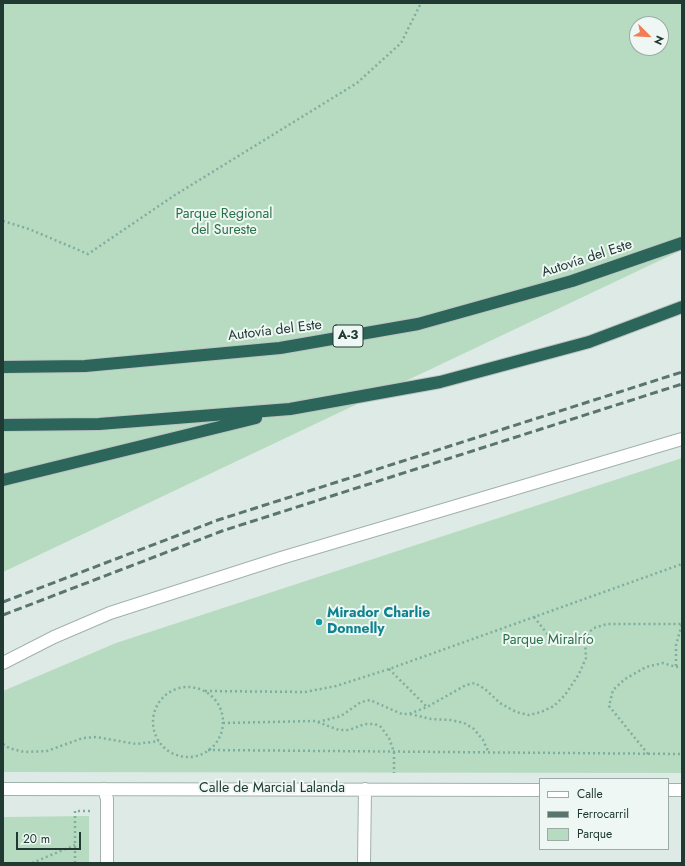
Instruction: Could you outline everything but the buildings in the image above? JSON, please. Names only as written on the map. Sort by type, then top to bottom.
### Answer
[{"type":"highway","name":"Autovía del Este","points":[[3,367],[84,366],[280,348],[418,324],[572,281],[682,243]]},
{"type":"highway","points":[[3,480],[290,410],[440,382],[589,342],[682,307]]},
{"type":"highway","points":[[3,425],[99,424],[290,410]]},
{"type":"street","points":[[3,663],[54,637],[110,613],[281,558],[682,439]]},
{"type":"street","name":"Calle de Marcial Lalanda","points":[[3,789],[539,790]]},
{"type":"street","points":[[104,789],[107,799],[107,863]]},
{"type":"street","points":[[364,863],[365,790]]},
{"type":"street","points":[[669,790],[682,790]]},
{"type":"path","points":[[3,221],[29,229],[88,254],[175,195],[357,83],[402,43],[421,3]]},
{"type":"path","points":[[205,691],[218,705],[222,714],[223,724],[216,743],[208,750],[197,756],[184,756],[173,753],[162,746],[156,736],[153,724],[154,711],[160,700],[169,692],[181,687],[193,687],[205,691],[305,692],[336,686],[389,669],[682,564]]},
{"type":"path","points":[[533,617],[549,636],[562,641],[607,624],[682,624],[676,645],[676,667]]},
{"type":"path","points":[[409,714],[427,707],[466,685],[475,683],[485,689],[500,703],[516,712],[529,715],[541,712],[554,706],[565,694],[579,674],[586,658],[585,640],[588,632]]},
{"type":"path","points":[[648,754],[609,706],[614,690],[625,679],[646,667],[663,663],[676,667],[682,666]]},
{"type":"path","points":[[389,669],[427,707]]},
{"type":"path","points":[[318,722],[341,716],[360,702],[370,700],[402,714],[464,723],[474,730],[483,740],[489,752]]},
{"type":"path","points":[[223,724],[314,721],[339,730],[349,730],[365,724],[375,724],[381,727],[389,738],[394,752],[394,776]]},
{"type":"path","points":[[3,744],[9,748],[24,752],[47,751],[83,738],[96,737],[136,744],[159,741]]},
{"type":"path","points":[[208,750],[682,754]]},
{"type":"path","points":[[74,863],[75,810],[91,811]]},
{"type":"path","points":[[32,863],[75,845]]},
{"type":"green space","name":"Parque Regional del Sureste","points":[[3,3],[682,3],[682,250],[3,572]]},
{"type":"green space","name":"Parque Miralrío","points":[[682,458],[682,773],[3,772],[3,691],[116,643]]},
{"type":"green space","points":[[89,816],[89,863],[3,863],[3,817]]},
{"type":"railway","points":[[3,602],[218,520],[682,372]]},
{"type":"railway","points":[[3,615],[222,531],[682,384]]},
{"type":"place","name":"Mirador Charlie Donnelly","points":[[319,622]]}]
